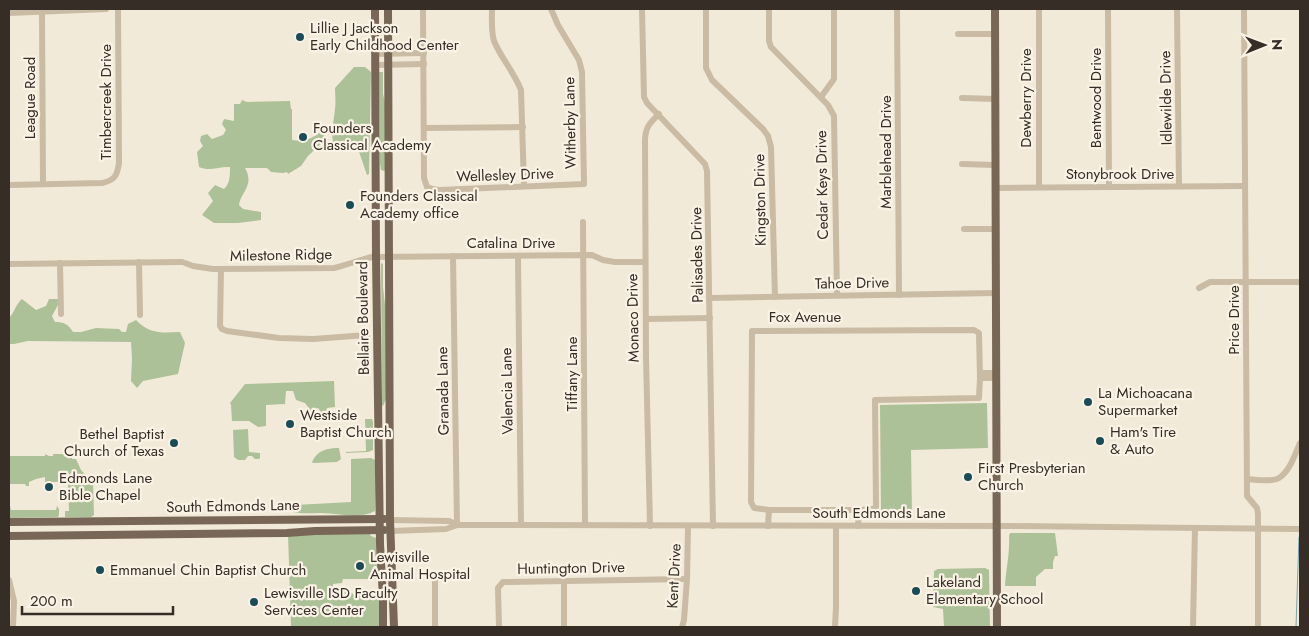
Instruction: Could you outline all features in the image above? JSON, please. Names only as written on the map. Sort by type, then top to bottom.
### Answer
[{"type":"main road","name":"Bellaire Boulevard","points":[[375,9],[378,413],[383,627]]},
{"type":"main road","name":"Bellaire Boulevard","points":[[388,9],[390,531],[394,627]]},
{"type":"main road","points":[[995,9],[997,627]]},
{"type":"main road","points":[[376,179],[389,179]]},
{"type":"main road","points":[[378,413],[389,413]]},
{"type":"main road","points":[[210,520],[210,534]]},
{"type":"main road","points":[[286,520],[287,533]]},
{"type":"main road","name":"South Edmonds Lane","points":[[9,522],[390,520]]},
{"type":"main road","name":"South Edmonds Lane","points":[[9,536],[287,533],[315,530],[390,531]]},
{"type":"street","points":[[9,13],[106,9]]},
{"type":"street","name":"Timbercreek Drive","points":[[9,185],[102,183],[110,181],[118,173],[118,9]]},
{"type":"street","points":[[423,9],[424,128],[523,127]]},
{"type":"street","points":[[492,9],[494,39],[518,80],[521,90],[524,186]]},
{"type":"street","name":"Witherby Lane","points":[[551,9],[558,25],[579,60],[582,72],[584,184]]},
{"type":"street","name":"Palisades Drive","points":[[642,9],[644,97],[706,164],[708,185],[713,526]]},
{"type":"street","name":"Kingston Drive","points":[[706,9],[706,68],[712,80],[763,129],[768,136],[771,147],[775,296]]},
{"type":"street","name":"Cedar Keys Drive","points":[[769,9],[769,41],[771,47],[821,97],[834,116],[837,295]]},
{"type":"street","points":[[821,97],[834,79],[834,9]]},
{"type":"street","name":"Marblehead Drive","points":[[897,9],[899,295]]},
{"type":"street","name":"Dewberry Drive","points":[[1039,9],[1039,187]]},
{"type":"street","name":"Bentwood Drive","points":[[1108,9],[1109,187]]},
{"type":"street","name":"Idlewilde Drive","points":[[1177,9],[1179,186]]},
{"type":"street","name":"Price Drive","points":[[1244,9],[1247,496],[1257,508],[1258,514],[1258,627]]},
{"type":"street","name":"League Road","points":[[42,12],[42,184]]},
{"type":"street","points":[[958,34],[995,34]]},
{"type":"street","points":[[375,54],[424,53]]},
{"type":"street","points":[[375,65],[424,64]]},
{"type":"street","points":[[962,98],[995,99]]},
{"type":"street","name":"Monaco Drive","points":[[650,526],[645,262],[645,130],[658,114]]},
{"type":"street","name":"Wellesley Drive","points":[[424,128],[424,178],[427,186],[432,189],[584,184]]},
{"type":"street","points":[[962,164],[995,165]]},
{"type":"street","name":"Stonybrook Drive","points":[[995,188],[1245,186]]},
{"type":"street","name":"Tiffany Lane","points":[[582,222],[585,525]]},
{"type":"street","points":[[964,229],[996,229]]},
{"type":"street","name":"Catalina Drive","points":[[376,257],[592,255],[603,260],[615,262],[645,262]]},
{"type":"street","name":"Granada Lane","points":[[453,256],[457,525]]},
{"type":"street","name":"Valencia Lane","points":[[518,256],[521,525]]},
{"type":"street","name":"Milestone Ridge","points":[[9,264],[183,262],[193,266],[221,269],[334,268],[362,259],[376,257]]},
{"type":"street","points":[[139,262],[140,315]]},
{"type":"street","points":[[60,263],[61,314]]},
{"type":"street","points":[[221,269],[220,326],[222,329],[279,338],[313,339],[367,335]]},
{"type":"street","points":[[1199,288],[1210,282],[1300,282]]},
{"type":"street","name":"Tahoe Drive","points":[[710,298],[996,293]]},
{"type":"street","points":[[646,318],[710,318]]},
{"type":"street","name":"Fox Avenue","points":[[974,330],[978,333],[979,398],[875,400],[876,507],[858,510],[769,510],[754,508],[751,502],[752,331],[974,330]]},
{"type":"street","points":[[980,376],[996,376]]},
{"type":"street","points":[[1247,479],[1272,480],[1279,478],[1288,468],[1300,443]]},
{"type":"street","points":[[768,526],[769,510]]},
{"type":"street","points":[[858,510],[858,526]]},
{"type":"street","name":"South Edmonds Lane","points":[[390,520],[449,521],[457,525]]},
{"type":"street","name":"South Edmonds Lane","points":[[390,531],[446,529],[457,525],[997,526],[1300,529]]},
{"type":"street","name":"Kent Drive","points":[[682,627],[687,579],[688,526]]},
{"type":"street","points":[[835,627],[836,526]]},
{"type":"street","points":[[1193,627],[1195,528]]},
{"type":"street","name":"Huntington Drive","points":[[499,627],[498,588],[502,582],[687,579]]},
{"type":"street","points":[[9,580],[14,601],[13,627]]},
{"type":"street","points":[[435,581],[435,627]]},
{"type":"street","points":[[564,582],[564,627]]},
{"type":"green space","points":[[354,67],[365,67],[371,72],[369,174],[367,175],[356,143],[333,142],[332,138],[335,88]]},
{"type":"green space","points":[[379,72],[383,72],[383,94],[386,106],[384,171],[381,170],[380,164]]},
{"type":"green space","points":[[242,100],[247,102],[290,101],[292,109],[292,140],[301,141],[308,139],[322,131],[325,140],[308,156],[301,166],[288,174],[287,172],[271,172],[267,168],[245,168],[249,180],[239,205],[243,209],[261,212],[261,220],[238,223],[214,223],[202,215],[213,201],[208,193],[215,185],[224,189],[226,187],[230,167],[207,169],[199,167],[197,152],[203,146],[200,141],[201,136],[207,134],[212,139],[223,135],[226,130],[222,124],[224,119],[234,121],[234,104],[240,104]]},
{"type":"green space","points":[[381,263],[383,264],[386,313],[386,399],[383,406],[382,405]]},
{"type":"green space","points":[[22,299],[36,310],[46,306],[49,299],[58,299],[58,305],[52,316],[55,322],[66,324],[73,332],[96,328],[119,329],[122,332],[126,332],[128,324],[136,320],[151,330],[180,332],[185,343],[178,374],[143,381],[137,388],[131,381],[131,342],[28,341],[9,344],[9,318]]},
{"type":"green space","points":[[334,381],[335,407],[327,408],[326,413],[321,413],[318,408],[311,411],[305,403],[296,400],[293,391],[286,391],[285,404],[266,405],[266,426],[258,427],[249,421],[232,421],[230,403],[245,384]]},
{"type":"green space","points":[[987,403],[988,448],[911,450],[912,515],[881,514],[880,405]]},
{"type":"green space","points":[[365,419],[372,419],[373,422],[373,450],[368,452],[346,453],[366,451]]},
{"type":"green space","points":[[248,429],[249,452],[260,453],[260,458],[255,459],[252,456],[248,456],[245,460],[238,460],[234,457],[233,430]]},
{"type":"green space","points":[[339,448],[341,459],[337,462],[312,462],[323,450]]},
{"type":"green space","points":[[45,454],[53,456],[53,454],[72,454],[72,459],[76,459],[81,470],[93,483],[94,515],[91,517],[65,517],[65,511],[69,511],[68,482],[45,482],[45,477],[29,482],[29,486],[25,484],[9,484],[9,456],[45,456]]},
{"type":"green space","points":[[371,458],[376,463],[375,511],[355,516],[293,512],[292,507],[295,505],[351,502],[351,459]]},
{"type":"green space","points":[[9,506],[11,510],[56,510],[57,506],[59,515],[58,517],[9,518]]},
{"type":"green space","points":[[1010,533],[1055,533],[1058,556],[1055,556],[1053,569],[1045,569],[1036,577],[1036,586],[1005,586]]},
{"type":"green space","points":[[288,534],[370,534],[376,538],[379,579],[343,579],[342,583],[333,584],[333,589],[350,591],[353,594],[379,592],[380,627],[291,627]]},
{"type":"green space","points":[[985,568],[989,570],[990,627],[944,627],[943,609],[933,607],[934,571],[938,569]]},
{"type":"waterway","points":[[1296,627],[1299,537]]},
{"type":"place","name":"Lillie J Jackson Early Childhood Center","points":[[300,37]]},
{"type":"place","name":"Founders Classical Academy","points":[[303,137]]},
{"type":"place","name":"Founders Classical Academy office","points":[[350,205]]},
{"type":"place","name":"La Michoacana Supermarket","points":[[1088,402]]},
{"type":"place","name":"Westside Baptist Church","points":[[290,424]]},
{"type":"place","name":"Ham's Tire & Auto","points":[[1100,441]]},
{"type":"place","name":"Bethel Baptist Church of Texas","points":[[174,443]]},
{"type":"place","name":"First Presbyterian Church","points":[[968,477]]},
{"type":"place","name":"Edmonds Lane Bible Chapel","points":[[49,487]]},
{"type":"place","name":"Lewisville Animal Hospital","points":[[360,566]]},
{"type":"place","name":"Emmanuel Chin Baptist Church","points":[[100,570]]},
{"type":"place","name":"Lakeland Elementary School","points":[[916,591]]},
{"type":"place","name":"Lewisville ISD Faculty Services Center","points":[[254,602]]}]
